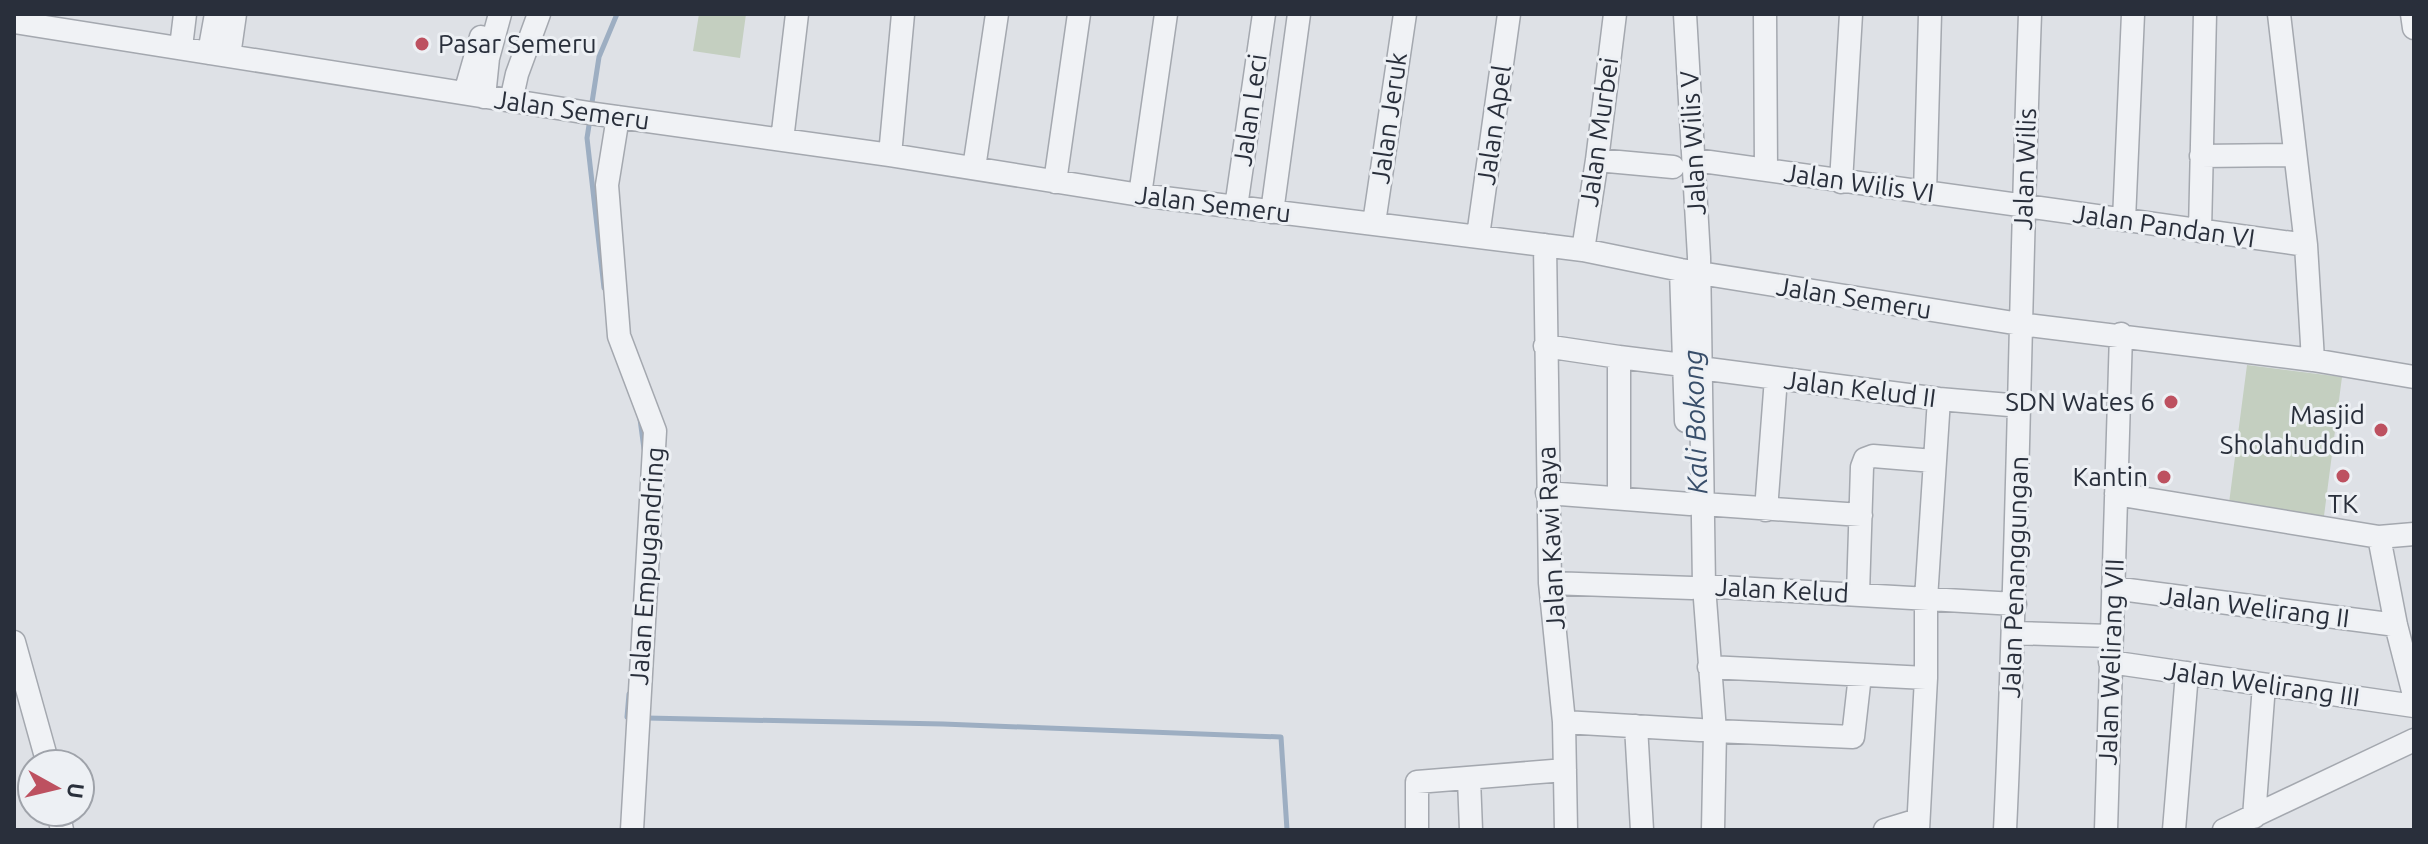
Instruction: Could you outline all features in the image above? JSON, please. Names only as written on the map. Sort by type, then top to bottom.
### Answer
[{"type":"street","points":[[181,47],[185,14]]},
{"type":"street","points":[[216,14],[219,55]]},
{"type":"street","points":[[219,55],[235,14]]},
{"type":"street","points":[[475,95],[475,52],[490,14]]},
{"type":"street","points":[[475,95],[500,14]]},
{"type":"street","points":[[511,101],[517,74],[539,14]]},
{"type":"street","points":[[782,140],[797,14]]},
{"type":"street","points":[[890,155],[903,14]]},
{"type":"street","points":[[974,168],[997,14]]},
{"type":"street","points":[[1055,182],[1079,14]]},
{"type":"street","points":[[1140,195],[1166,14]]},
{"type":"street","name":"Jalan Leci","points":[[1236,207],[1264,14]]},
{"type":"street","points":[[1272,212],[1299,14]]},
{"type":"street","name":"Jalan Jeruk","points":[[1374,223],[1405,14]]},
{"type":"street","name":"Jalan Apel","points":[[1478,236],[1509,14]]},
{"type":"street","name":"Jalan Murbei","points":[[1583,250],[1615,14]]},
{"type":"street","name":"Jalan Wilis V","points":[[1685,14],[1695,160],[1690,272],[1699,587]]},
{"type":"street","points":[[1765,14],[1766,169]]},
{"type":"street","points":[[1841,182],[1851,14]]},
{"type":"street","points":[[1925,193],[1930,14]]},
{"type":"street","name":"Jalan Wilis","points":[[2020,324],[2030,14]]},
{"type":"street","points":[[2124,220],[2133,14]]},
{"type":"street","points":[[2200,231],[2205,14]]},
{"type":"street","points":[[2279,14],[2306,245],[2313,360]]},
{"type":"street","points":[[2412,14],[2414,28]]},
{"type":"street","name":"Jalan Semeru","points":[[14,22],[72,22],[219,55],[511,101],[890,155],[1140,195],[1583,250],[1690,272],[2020,324],[2121,334],[2414,377]]},
{"type":"street","name":"Jalan Empugandring","points":[[606,115],[607,185],[619,336],[655,431],[632,830]]},
{"type":"street","points":[[2201,156],[2295,155]]},
{"type":"street","points":[[1597,160],[1673,167]]},
{"type":"street","name":"Jalan Wilis VI","points":[[1695,160],[2023,206]]},
{"type":"street","points":[[1242,163],[1278,168]]},
{"type":"street","name":"Jalan Pandan VI","points":[[2023,206],[2306,245]]},
{"type":"street","name":"Jalan Kawi Raya","points":[[1545,245],[1550,583],[1564,722],[1566,830]]},
{"type":"street","name":"Jalan Penanggungan","points":[[2005,830],[2021,406],[2020,324]]},
{"type":"street","name":"Jalan Welirang VII","points":[[2106,830],[2121,334]]},
{"type":"street","name":"Jalan Kelud II","points":[[1545,346],[1939,399],[2021,406]]},
{"type":"street","points":[[1619,357],[1619,498]]},
{"type":"street","points":[[1766,510],[1776,378]]},
{"type":"street","points":[[1885,830],[1918,825],[1926,678],[1926,599],[1939,399]]},
{"type":"street","points":[[1858,594],[1862,467],[1865,459],[1873,456],[1934,461]]},
{"type":"street","points":[[1547,493],[1861,515]]},
{"type":"street","points":[[2116,494],[2379,537],[2414,534]]},
{"type":"street","points":[[2379,537],[2396,625],[2414,695]]},
{"type":"street","name":"Jalan Kelud","points":[[1550,583],[1858,594],[2015,604]]},
{"type":"street","points":[[1699,587],[1709,667],[1701,830]]},
{"type":"street","points":[[1699,587],[1713,830]]},
{"type":"street","name":"Jalan Welirang II","points":[[2113,588],[2396,625]]},
{"type":"street","points":[[2014,633],[2110,636]]},
{"type":"street","points":[[14,642],[44,748]]},
{"type":"street","name":"Jalan Welirang III","points":[[2110,662],[2414,706]]},
{"type":"street","points":[[1709,667],[1926,678]]},
{"type":"street","points":[[2174,830],[2187,673]]},
{"type":"street","points":[[1564,722],[1853,737],[1860,675]]},
{"type":"street","points":[[2263,820],[2264,685]]},
{"type":"street","points":[[1636,726],[1642,830]]},
{"type":"street","points":[[2224,830],[2263,820],[2414,740]]},
{"type":"street","points":[[1417,830],[1417,782],[1565,770]]},
{"type":"street","points":[[1469,779],[1471,830]]},
{"type":"green space","points":[[699,14],[746,14],[740,58],[693,51]]},
{"type":"green space","points":[[2247,365],[2342,377],[2324,516],[2229,503]]},
{"type":"waterway","points":[[591,109],[599,57],[617,14]]},
{"type":"waterway","points":[[590,119],[587,138],[604,288]]},
{"type":"waterway","points":[[640,419],[644,449]]},
{"type":"waterway","points":[[627,717],[629,694]]},
{"type":"waterway","points":[[646,718],[943,724],[1281,737],[1287,830]]},
{"type":"place","name":"Pasar Semeru","points":[[422,44]]},
{"type":"place","name":"SDN Wates 6","points":[[2171,402]]},
{"type":"place","name":"Masjid Sholahuddin","points":[[2381,430]]},
{"type":"place","name":"TK","points":[[2343,476]]},
{"type":"place","name":"Kantin","points":[[2164,477]]},
{"type":"water label","name":"Kali Bokong","points":[[1695,422]]}]
